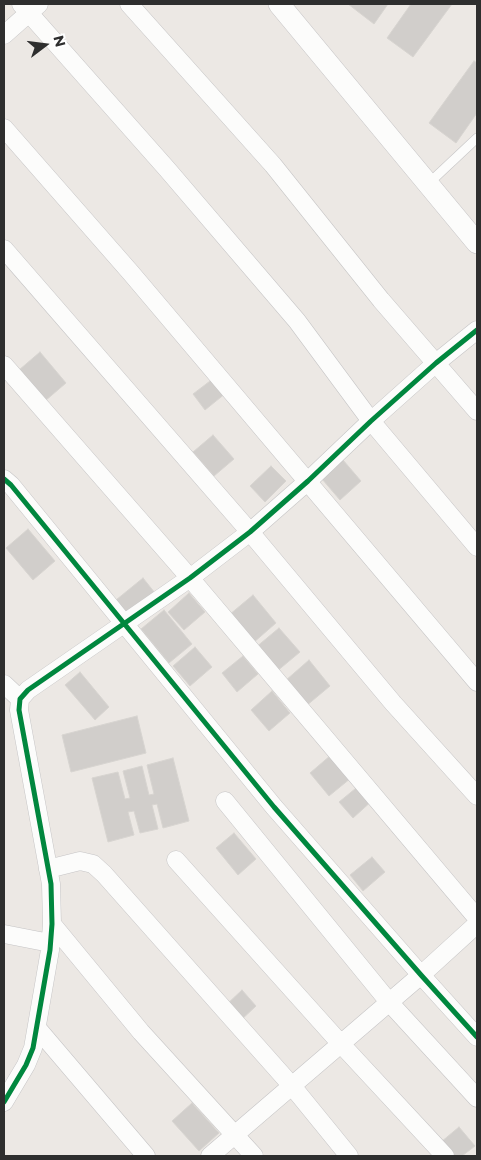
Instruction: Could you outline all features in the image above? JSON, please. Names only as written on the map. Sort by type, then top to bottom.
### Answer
[{"type":"street","points":[[128,4],[272,166],[381,300],[477,411]]},
{"type":"street","points":[[279,4],[477,243]]},
{"type":"street","points":[[4,35],[29,7],[298,321],[371,421],[477,546]]},
{"type":"street","points":[[4,128],[137,280],[477,682]]},
{"type":"street","points":[[4,249],[250,532],[393,703],[477,796]]},
{"type":"street","points":[[4,1102],[26,1065],[33,1048],[52,924],[51,884],[19,710],[20,699],[28,690],[190,578],[250,532],[308,481],[371,421],[477,330]]},
{"type":"street","points":[[4,365],[190,578],[477,918]]},
{"type":"street","points":[[4,479],[11,485],[274,807],[477,1037]]},
{"type":"street","points":[[4,684],[20,699]]},
{"type":"street","points":[[225,801],[389,1002],[477,1098]]},
{"type":"street","points":[[176,860],[341,1044],[445,1156]]},
{"type":"street","points":[[48,869],[80,861],[93,864],[104,874],[292,1086],[349,1156]]},
{"type":"street","points":[[52,924],[141,1032],[254,1156]]},
{"type":"street","points":[[210,1156],[421,975],[477,924]]},
{"type":"street","points":[[4,934],[50,942]]},
{"type":"street","points":[[37,1028],[146,1156]]},
{"type":"lane","points":[[428,184],[477,138]]},
{"type":"building","points":[[348,4],[388,4],[374,24]]},
{"type":"building","points":[[411,4],[452,4],[413,57],[387,38]]},
{"type":"building","points":[[474,61],[477,63],[477,113],[456,143],[429,123]]},
{"type":"building","points":[[40,352],[66,383],[45,401],[19,370]]},
{"type":"building","points":[[214,378],[226,393],[205,410],[193,394]]},
{"type":"building","points":[[213,435],[234,459],[214,476],[193,452]]},
{"type":"building","points":[[343,460],[361,481],[340,500],[322,479]]},
{"type":"building","points":[[271,466],[286,481],[265,502],[250,486]]},
{"type":"building","points":[[28,529],[55,561],[33,580],[6,548]]},
{"type":"building","points":[[143,578],[155,593],[127,615],[116,600]]},
{"type":"building","points":[[189,593],[205,612],[184,630],[168,612]]},
{"type":"building","points":[[253,595],[276,623],[253,643],[229,615]]},
{"type":"building","points":[[164,610],[192,644],[169,663],[141,629]]},
{"type":"building","points":[[279,628],[300,652],[276,672],[255,648]]},
{"type":"building","points":[[195,647],[212,667],[190,686],[173,666]]},
{"type":"building","points":[[243,656],[258,674],[237,692],[222,673]]},
{"type":"building","points":[[309,660],[330,686],[306,706],[285,681]]},
{"type":"building","points":[[80,672],[109,707],[95,720],[65,685]]},
{"type":"building","points":[[272,691],[290,713],[269,731],[251,710]]},
{"type":"building","points":[[137,716],[146,753],[71,772],[62,735]]},
{"type":"building","points":[[331,755],[351,778],[329,796],[310,773]]},
{"type":"building","points":[[173,758],[189,821],[163,828],[157,804],[152,805],[158,829],[140,833],[134,811],[128,812],[134,835],[108,842],[92,778],[118,772],[125,799],[130,798],[123,771],[142,766],[149,795],[154,794],[147,765]]},
{"type":"building","points":[[361,784],[374,799],[353,818],[339,802]]},
{"type":"building","points":[[234,833],[256,859],[238,875],[216,848]]},
{"type":"building","points":[[372,857],[385,872],[363,891],[350,875]]},
{"type":"building","points":[[242,990],[256,1006],[239,1022],[225,1006]]},
{"type":"building","points":[[192,1103],[219,1133],[199,1151],[172,1121]]},
{"type":"building","points":[[459,1127],[475,1146],[462,1156],[453,1156],[441,1142]]},
{"type":"cycle path","points":[[4,1102],[26,1065],[33,1048],[50,950],[52,924],[51,884],[19,710],[20,699],[28,690],[190,578],[250,532],[436,363],[477,330]]},
{"type":"cycle path","points":[[4,479],[11,485],[274,807],[477,1037]]}]
